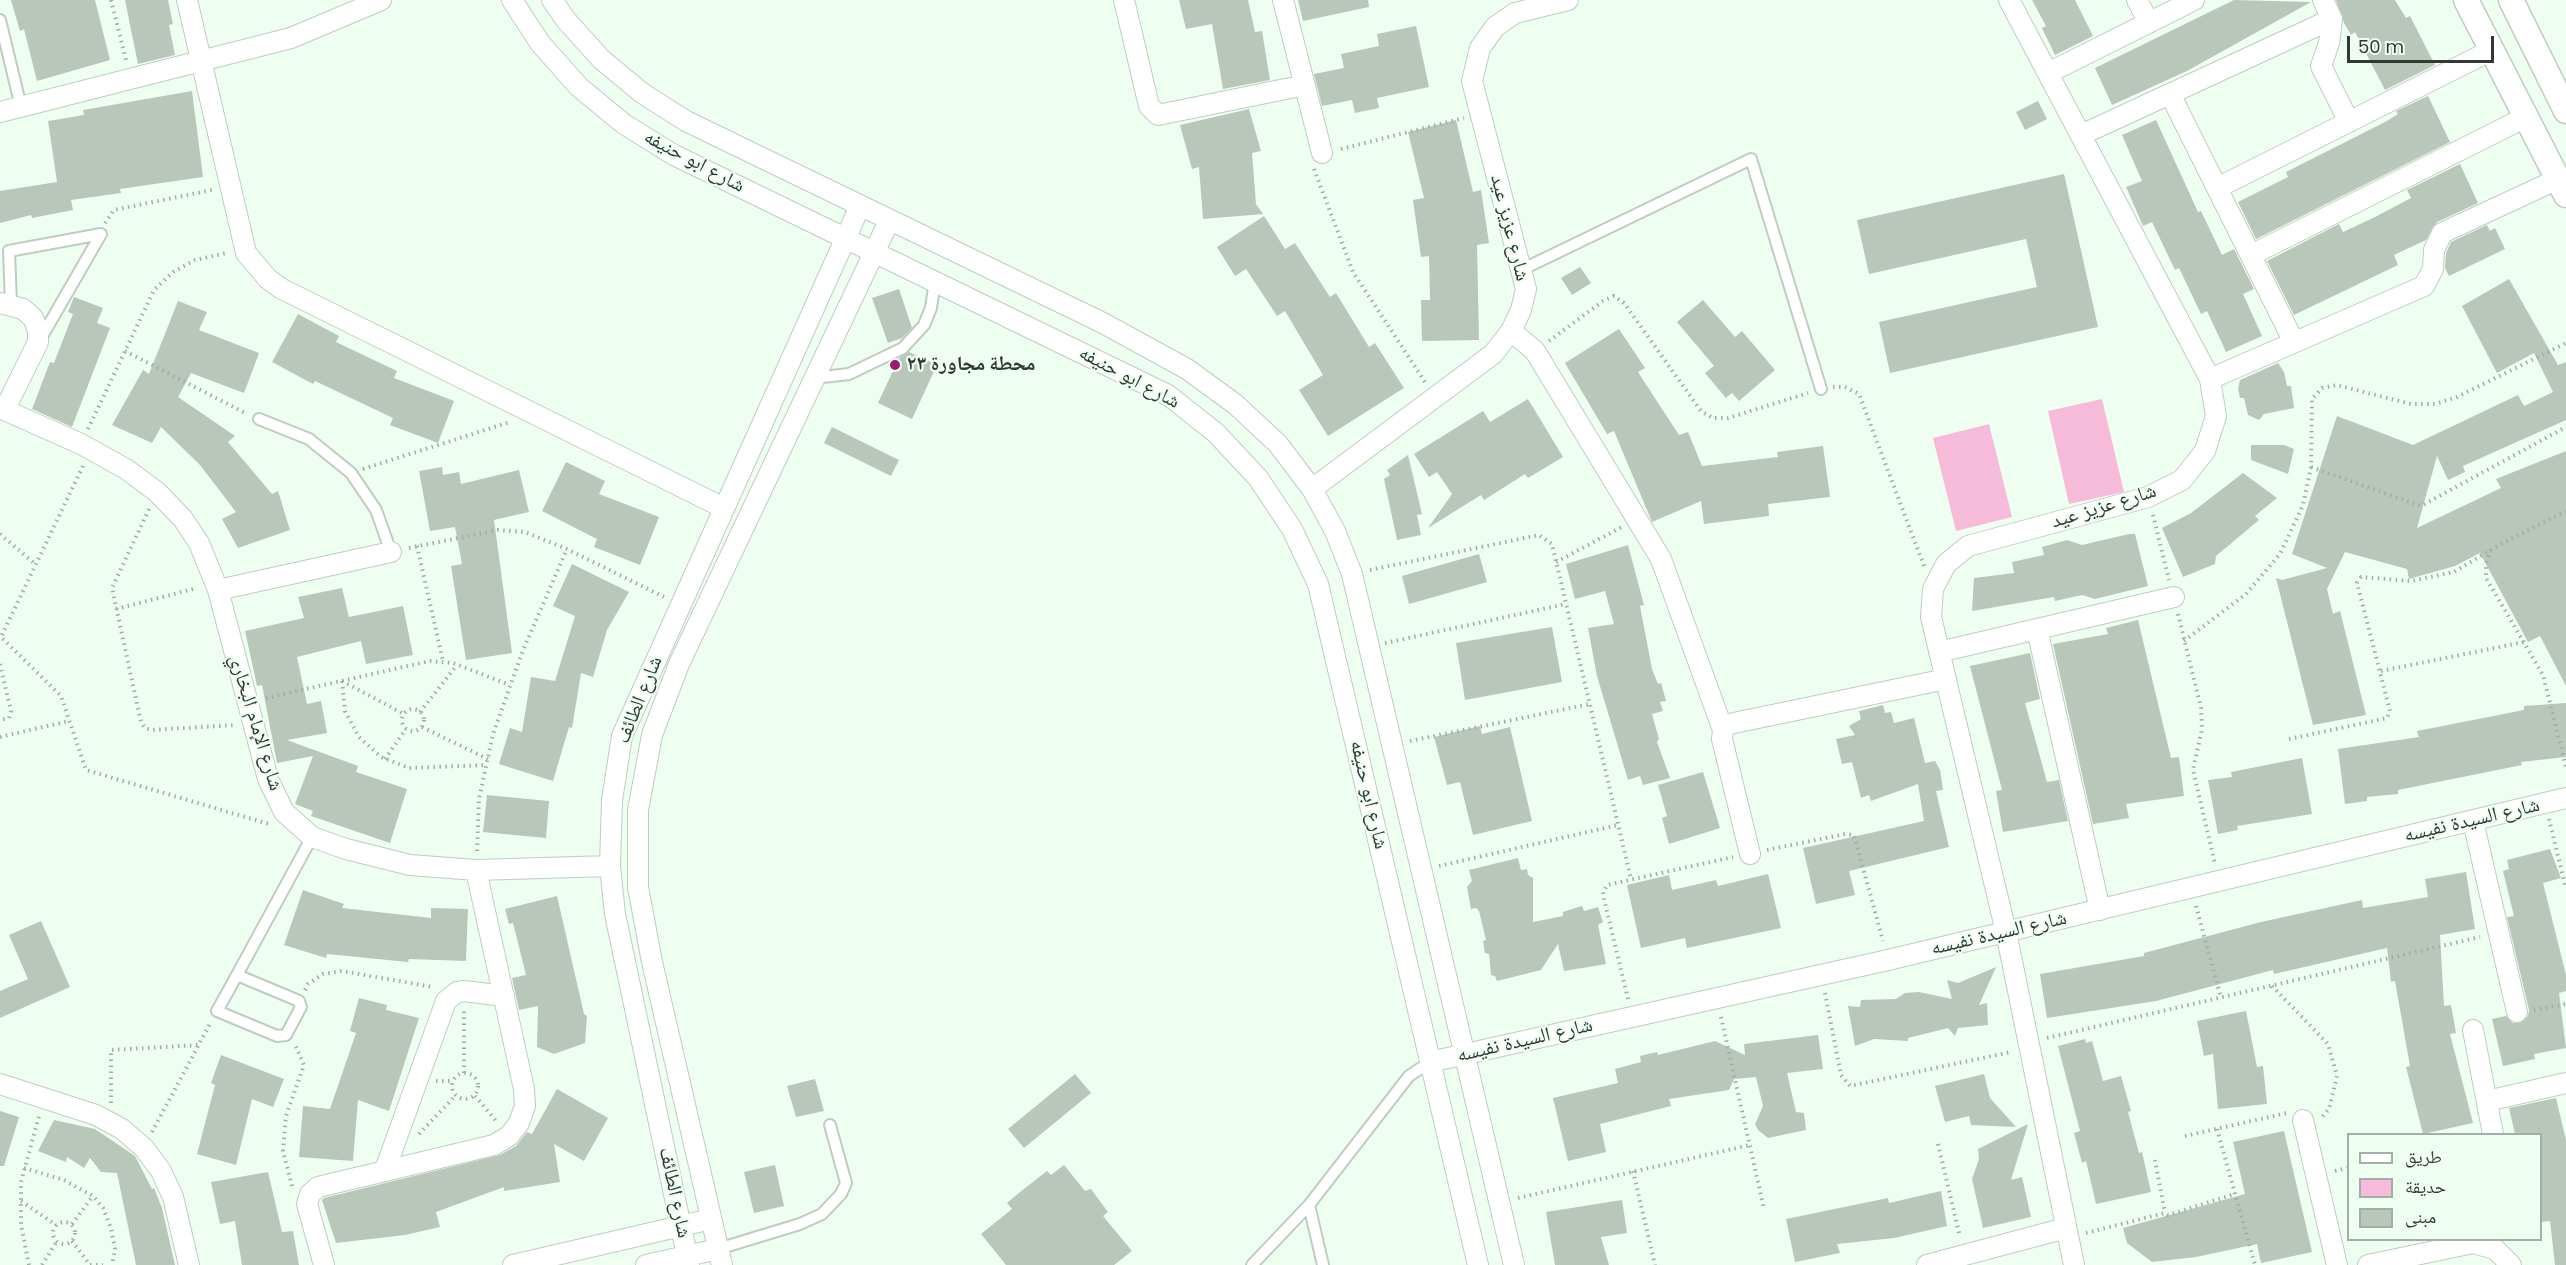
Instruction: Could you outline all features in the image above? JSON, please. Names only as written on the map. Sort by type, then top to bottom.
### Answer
[{"type":"street","points":[[187,0],[246,253],[268,279],[282,289],[724,508]]},
{"type":"street","points":[[0,112],[291,38],[381,0]]},
{"type":"street","name":"شارع ابو حنيفه","points":[[512,0],[540,43],[579,87],[624,124],[674,155],[1168,395],[1216,433],[1258,478],[1292,529],[1318,584],[1478,1265]]},
{"type":"street","name":"شارع ابو حنيفه","points":[[552,0],[566,20],[601,59],[642,93],[686,121],[1102,323],[1187,369],[1235,404],[1278,444],[1312,489],[1335,531],[1352,574],[1514,1265]]},
{"type":"street","points":[[1124,0],[1149,106],[1158,115],[1305,85]]},
{"type":"street","points":[[1283,0],[1322,153]]},
{"type":"street","name":"شارع عزيز عيد","points":[[1312,489],[1493,354],[1511,331],[1521,310],[1526,289],[1472,81],[1480,48],[1495,27],[1515,13],[1567,0]]},
{"type":"street","name":"شارع عزيز عيد","points":[[2009,0],[2210,379],[2216,416],[2205,451],[2182,480],[2148,496],[1968,546],[1946,564],[1933,589],[1931,617],[2006,932],[2072,1250]]},
{"type":"street","points":[[2137,0],[2149,22]]},
{"type":"street","points":[[2048,73],[2194,0]]},
{"type":"street","points":[[2323,0],[2332,19],[2329,43],[2321,66],[2349,122]]},
{"type":"street","points":[[2210,379],[2424,286],[2433,269],[2434,250],[2442,233],[2562,187],[2466,0]]},
{"type":"street","points":[[2511,0],[2566,111]]},
{"type":"street","points":[[2081,135],[2332,19]]},
{"type":"street","points":[[2217,188],[2492,50]]},
{"type":"street","points":[[2508,83],[2543,64]]},
{"type":"street","points":[[2170,94],[2294,342]]},
{"type":"street","points":[[2251,255],[2526,117]]},
{"type":"street","name":"شارع الطائف","points":[[688,1260],[615,914],[610,866],[612,800],[622,736],[860,206]]},
{"type":"street","name":"شارع الطائف","points":[[720,1257],[652,962],[638,887],[638,810],[652,735],[679,664],[889,221]]},
{"type":"street","points":[[2,409],[38,342],[38,330],[33,318],[23,309],[6,304]]},
{"type":"street","points":[[1511,331],[1535,351],[1670,580],[1723,730],[1722,739],[1750,854]]},
{"type":"street","name":"شارع الإمام البخاري","points":[[2,409],[86,447],[126,469],[157,492],[183,519],[199,543],[216,587],[268,779],[284,812],[312,837],[346,849],[410,865],[476,870],[610,866]]},
{"type":"street","points":[[216,587],[391,552]]},
{"type":"street","points":[[1939,652],[2174,597]]},
{"type":"street","points":[[2037,629],[2100,910]]},
{"type":"street","points":[[1723,730],[1729,724],[1946,679]]},
{"type":"street","name":"شارع السيدة نفيسه","points":[[1431,1062],[1888,960],[2566,798]]},
{"type":"street","points":[[2473,821],[2517,1012]]},
{"type":"street","points":[[324,1265],[307,1204],[310,1194],[318,1187],[494,1145],[509,1136],[519,1123],[525,1106],[524,1089],[476,870]]},
{"type":"street","points":[[385,1170],[443,1007],[451,995],[461,991],[504,996]]},
{"type":"street","points":[[2473,1030],[2493,1133]]},
{"type":"street","points":[[2487,1101],[2566,1083]]},
{"type":"street","points":[[0,1084],[108,1121],[122,1129],[144,1148],[161,1171],[173,1197],[189,1265]]},
{"type":"street","points":[[2305,1127],[2337,1265]]},
{"type":"street","points":[[513,1265],[711,1219]]},
{"type":"street","points":[[2368,1265],[2473,1243],[2500,1244],[2511,1265]]},
{"type":"street","points":[[1933,1264],[1965,1255],[2072,1250]]},
{"type":"street","points":[[646,1265],[720,1257]]},
{"type":"lane","points":[[0,20],[21,107]]},
{"type":"lane","points":[[1521,270],[1751,159],[1821,389]]},
{"type":"lane","points":[[6,304],[9,251],[98,233],[101,236],[38,342]]},
{"type":"lane","points":[[814,378],[849,374],[903,348],[924,325],[931,308],[935,281]]},
{"type":"lane","points":[[259,419],[309,439],[351,473],[376,510],[391,552]]},
{"type":"lane","points":[[237,975],[299,1001],[301,1007],[286,1035],[277,1036],[218,1011],[237,975],[312,837]]},
{"type":"lane","points":[[1252,1265],[1309,1205],[1409,1076],[1431,1062]]},
{"type":"lane","points":[[720,1257],[822,1214],[841,1194],[846,1184],[830,1125]]},
{"type":"lane","points":[[1309,1205],[1323,1265]]},
{"type":"path","points":[[111,0],[130,79]]},
{"type":"path","points":[[1435,397],[1353,272],[1313,170],[1316,160],[1322,153],[1480,115]]},
{"type":"path","points":[[98,233],[114,210],[230,186]]},
{"type":"path","points":[[246,253],[220,253],[195,260],[173,272],[154,290],[125,351],[35,564],[0,635],[60,694],[86,770],[278,827]]},
{"type":"path","points":[[1535,351],[1603,301],[1614,296],[1624,303],[1701,411],[1713,418],[1728,418],[1821,389],[1845,387],[1859,394],[1933,589]]},
{"type":"path","points":[[2184,641],[2246,594],[2280,554],[2303,505],[2311,467],[2312,399],[2322,388],[2337,385],[2411,404],[2435,404],[2457,397],[2566,344]]},
{"type":"path","points":[[125,351],[259,419]]},
{"type":"path","points":[[351,473],[536,414]]},
{"type":"path","points":[[2311,467],[2421,506],[2566,427]]},
{"type":"path","points":[[157,492],[112,588],[141,722],[145,728],[253,724]]},
{"type":"path","points":[[2148,496],[2201,708],[2200,739],[2193,770],[2219,881]]},
{"type":"path","points":[[2289,739],[2387,718],[2391,711],[2357,583],[2361,577],[2412,581],[2454,572],[2566,511]]},
{"type":"path","points":[[1556,562],[1636,520]]},
{"type":"path","points":[[391,552],[498,530],[525,532],[567,549],[681,605]]},
{"type":"path","points":[[0,534],[35,564]]},
{"type":"path","points":[[1352,574],[1539,535],[1552,544],[1631,879]]},
{"type":"path","points":[[417,546],[443,661]]},
{"type":"path","points":[[476,870],[479,799],[486,765],[510,685],[567,549]]},
{"type":"path","points":[[2491,550],[2486,564],[2486,578],[2543,675],[2566,767]]},
{"type":"path","points":[[116,609],[216,587]]},
{"type":"path","points":[[1368,646],[1566,604]]},
{"type":"path","points":[[2381,671],[2524,642]]},
{"type":"path","points":[[248,702],[430,661],[457,664],[510,685]]},
{"type":"path","points":[[0,664],[11,711],[9,718],[0,720]]},
{"type":"path","points":[[420,712],[457,664]]},
{"type":"path","points":[[342,681],[404,714]]},
{"type":"path","points":[[342,681],[345,711],[359,737],[385,759],[409,768],[486,765]]},
{"type":"path","points":[[1392,746],[1590,704]]},
{"type":"path","points":[[422,727],[423,716],[420,712],[409,710],[404,714],[402,719],[406,729],[412,731],[422,727],[488,759]]},
{"type":"path","points":[[0,737],[69,721]]},
{"type":"path","points":[[385,759],[406,729]]},
{"type":"path","points":[[2546,803],[2566,889]]},
{"type":"path","points":[[1421,870],[1618,825]]},
{"type":"path","points":[[1632,1017],[1603,892],[1607,885],[1631,879],[1854,834],[1888,960]]},
{"type":"path","points":[[2192,888],[2221,998]]},
{"type":"path","points":[[1821,975],[1841,1075],[1850,1086],[2029,1046],[2499,933]]},
{"type":"path","points":[[299,1001],[308,984],[323,974],[342,971],[461,991],[464,1073]]},
{"type":"path","points":[[2185,1136],[2283,1113],[2294,1113],[2305,1127],[2329,1109],[2337,1076],[2328,1044],[2272,986]]},
{"type":"path","points":[[1717,998],[1764,1209]]},
{"type":"path","points":[[144,1148],[218,1011]]},
{"type":"path","points":[[286,1035],[299,1048],[304,1065],[286,1116],[283,1151],[292,1185],[310,1215]]},
{"type":"path","points":[[108,1121],[112,1097],[111,1050],[199,1045]]},
{"type":"path","points":[[470,1073],[478,1080],[478,1091],[475,1096],[465,1100],[453,1091],[455,1077],[470,1073]]},
{"type":"path","points":[[475,1096],[509,1136]]},
{"type":"path","points":[[29,1265],[21,1225],[21,1201],[24,1168],[44,1098]]},
{"type":"path","points":[[2217,1129],[2255,1265]]},
{"type":"path","points":[[1938,1144],[1965,1255]]},
{"type":"path","points":[[1499,1202],[1750,1145]]},
{"type":"path","points":[[2155,1160],[2165,1213]]},
{"type":"path","points":[[24,1168],[64,1180],[93,1196],[104,1208],[111,1228],[114,1249],[112,1265]]},
{"type":"path","points":[[1633,1172],[1655,1265]]},
{"type":"path","points":[[2072,1250],[2165,1213],[2168,1215],[2235,1194]]},
{"type":"path","points":[[71,1224],[93,1196]]},
{"type":"path","points":[[21,1201],[56,1226]]},
{"type":"path","points":[[64,1222],[71,1224],[76,1232],[72,1241],[65,1244],[57,1241],[53,1234],[56,1226],[64,1222]]},
{"type":"path","points":[[42,1265],[57,1241]]},
{"type":"path","points":[[72,1241],[90,1265],[104,1265]]},
{"type":"green space","points":[[2102,399],[2124,492],[2069,504],[2048,411]]},
{"type":"green space","points":[[1989,424],[2012,517],[1956,531],[1933,438]]},
{"type":"building","points":[[11,0],[95,0],[110,60],[37,81],[24,29],[20,31]]},
{"type":"building","points":[[125,0],[168,0],[173,24],[169,25],[175,55],[138,64]]},
{"type":"building","points":[[1179,0],[1248,0],[1255,32],[1262,31],[1270,80],[1223,89],[1212,24],[1186,29]]},
{"type":"building","points":[[1298,0],[1368,0],[1369,7],[1303,21]]},
{"type":"building","points":[[2032,0],[2075,0],[2093,36],[2055,55],[2042,28],[2046,26]]},
{"type":"building","points":[[2234,0],[2311,2],[2187,71],[2112,105],[2095,68]]},
{"type":"building","points":[[2336,0],[2395,0],[2406,18],[2410,16],[2435,65],[2385,90],[2355,32],[2351,35],[2344,23]]},
{"type":"building","points":[[1416,26],[1429,87],[1377,98],[1379,108],[1355,113],[1352,100],[1322,106],[1314,74],[1344,68],[1341,54],[1379,46],[1377,34]]},
{"type":"building","points":[[192,91],[203,177],[120,189],[121,193],[71,200],[73,210],[32,218],[31,215],[0,223],[0,191],[57,182],[48,121],[84,115],[83,110]]},
{"type":"building","points":[[2428,96],[2450,142],[2256,239],[2238,202],[2288,177],[2286,172],[2387,121],[2398,114],[2396,111]]},
{"type":"building","points":[[2038,101],[2047,119],[2025,130],[2016,112]]},
{"type":"building","points":[[1249,109],[1261,151],[1252,153],[1256,204],[1263,214],[1203,219],[1199,167],[1192,169],[1180,125]]},
{"type":"building","points":[[1456,120],[1473,192],[1481,190],[1489,243],[1477,245],[1479,340],[1422,341],[1421,300],[1430,300],[1429,256],[1421,257],[1413,200],[1424,198],[1408,132]]},
{"type":"building","points":[[2156,120],[2198,212],[2201,211],[2222,255],[2234,249],[2254,289],[2243,294],[2262,336],[2226,352],[2207,311],[2201,314],[2179,268],[2175,270],[2152,222],[2143,226],[2126,187],[2142,181],[2122,135]]},
{"type":"building","points":[[2460,164],[2478,203],[2437,222],[2426,240],[2394,255],[2398,265],[2294,315],[2267,261],[2339,224],[2343,232],[2375,217],[2411,198],[2407,190]]},
{"type":"building","points":[[2064,174],[2098,327],[1890,373],[1879,322],[2037,287],[2026,239],[1869,274],[1857,220]]},
{"type":"building","points":[[1264,216],[1285,249],[1295,243],[1330,297],[1336,293],[1369,347],[1375,343],[1404,388],[1328,436],[1299,390],[1323,375],[1285,311],[1277,316],[1246,269],[1235,276],[1217,247]]},
{"type":"building","points":[[2487,225],[2490,231],[2495,228],[2505,249],[2449,276],[2445,268],[2446,253],[2451,242]]},
{"type":"building","points":[[1580,267],[1591,283],[1572,295],[1561,278]]},
{"type":"building","points":[[2509,279],[2558,365],[2566,362],[2566,420],[2463,466],[2465,472],[2448,480],[2437,456],[2417,528],[2501,488],[2496,479],[2566,451],[2566,686],[2540,636],[2528,642],[2480,553],[2455,566],[2409,579],[2407,569],[2345,552],[2327,589],[2333,614],[2340,611],[2366,715],[2313,725],[2276,578],[2282,580],[2327,568],[2292,554],[2337,416],[2413,445],[2518,395],[2524,406],[2553,392],[2534,353],[2497,373],[2462,306]]},
{"type":"building","points":[[899,289],[912,328],[902,338],[888,343],[872,298]]},
{"type":"building","points":[[74,297],[103,308],[97,323],[110,328],[72,427],[32,409],[50,362],[54,363],[73,314],[68,312]]},
{"type":"building","points":[[1703,300],[1735,337],[1742,331],[1775,370],[1739,401],[1732,393],[1726,398],[1705,373],[1714,366],[1677,322]]},
{"type":"building","points":[[178,301],[207,312],[199,330],[259,353],[244,393],[191,373],[178,397],[235,436],[228,442],[272,494],[278,491],[290,530],[238,548],[222,519],[236,512],[200,465],[161,427],[152,443],[112,425],[143,370],[149,374]]},
{"type":"building","points":[[298,314],[339,336],[336,342],[397,371],[394,378],[454,401],[438,443],[390,425],[393,418],[315,381],[313,384],[272,362]]},
{"type":"building","points":[[1619,329],[1645,368],[1638,372],[1679,435],[1688,432],[1702,466],[1778,457],[1777,452],[1823,446],[1830,497],[1768,504],[1769,516],[1704,524],[1701,501],[1652,522],[1614,431],[1607,434],[1565,363]]},
{"type":"building","points":[[909,352],[937,365],[912,419],[878,403],[899,358]]},
{"type":"building","points":[[2278,363],[2284,372],[2287,386],[2291,386],[2294,408],[2264,414],[2259,420],[2248,415],[2244,398],[2240,398],[2238,389],[2240,380]]},
{"type":"building","points":[[1528,399],[1563,457],[1528,478],[1525,474],[1484,500],[1481,495],[1428,528],[1452,494],[1437,472],[1429,477],[1414,454],[1483,411],[1490,422]]},
{"type":"building","points":[[832,427],[899,460],[891,476],[824,443]]},
{"type":"building","points":[[2251,445],[2284,445],[2294,449],[2288,474],[2251,460]]},
{"type":"building","points":[[1408,455],[1422,514],[1417,515],[1421,535],[1397,540],[1384,479],[1390,475],[1387,470]]},
{"type":"building","points":[[566,462],[605,481],[599,494],[659,517],[640,565],[594,547],[597,539],[542,511]]},
{"type":"building","points":[[442,467],[443,475],[459,472],[461,484],[519,470],[529,512],[494,520],[512,653],[466,660],[451,566],[462,564],[455,527],[430,531],[419,471]]},
{"type":"building","points":[[2243,473],[2277,498],[2255,516],[2259,520],[2216,556],[2215,564],[2183,577],[2162,528],[2191,513]]},
{"type":"building","points":[[2135,534],[2148,586],[2095,599],[2082,595],[2055,601],[2054,597],[1972,611],[1974,578],[2014,573],[2012,562],[2044,555],[2042,547],[2067,540],[2082,545]]},
{"type":"building","points":[[1628,545],[1644,605],[1640,606],[1652,669],[1658,684],[1661,683],[1666,701],[1660,702],[1663,711],[1652,714],[1659,739],[1657,742],[1670,778],[1643,785],[1640,776],[1628,780],[1597,676],[1588,628],[1614,624],[1605,591],[1575,599],[1566,564]]},
{"type":"building","points":[[1479,554],[1487,582],[1409,604],[1402,576]]},
{"type":"building","points":[[572,564],[629,592],[607,630],[593,677],[581,673],[572,728],[569,727],[553,781],[499,764],[510,728],[522,732],[531,677],[555,681],[575,616],[553,606]]},
{"type":"building","points":[[342,588],[349,617],[403,606],[413,655],[366,664],[361,641],[297,657],[307,704],[321,701],[327,733],[287,740],[358,766],[356,772],[407,789],[390,843],[311,816],[313,811],[295,804],[313,756],[277,763],[262,685],[257,686],[245,631],[304,618],[298,597]]},
{"type":"building","points":[[2138,620],[2171,758],[2179,757],[2184,796],[2126,804],[2129,818],[2093,824],[2053,644],[2108,634],[2106,628]]},
{"type":"building","points":[[1552,627],[1562,682],[1465,700],[1456,643]]},
{"type":"building","points":[[2030,653],[2040,699],[2025,703],[2047,782],[2059,780],[2068,821],[2003,832],[1996,791],[2002,790],[1970,666]]},
{"type":"building","points":[[2566,703],[2566,757],[2521,762],[2522,765],[2398,790],[2398,794],[2367,797],[2367,801],[2345,804],[2338,749],[2419,737],[2417,731],[2524,710],[2524,706]]},
{"type":"building","points":[[1883,705],[1885,713],[1891,712],[1894,723],[1914,718],[1925,763],[1935,761],[1940,770],[1943,790],[1936,791],[1949,847],[1849,871],[1855,895],[1816,904],[1803,848],[1924,821],[1918,784],[1871,801],[1869,795],[1861,798],[1852,762],[1842,764],[1836,739],[1855,735],[1849,726],[1861,719],[1859,711]]},
{"type":"building","points":[[1480,726],[1482,734],[1510,727],[1532,821],[1473,835],[1460,782],[1447,785],[1434,737]]},
{"type":"building","points":[[2302,758],[2312,814],[2237,826],[2238,830],[2218,834],[2208,780],[2232,777],[2231,772]]},
{"type":"building","points":[[1703,772],[1720,828],[1669,844],[1662,818],[1667,816],[1658,785]]},
{"type":"building","points":[[487,795],[549,801],[546,838],[483,832]]},
{"type":"building","points":[[2550,849],[2561,878],[2543,883],[2566,975],[2566,991],[2559,993],[2566,1048],[2534,1054],[2535,1059],[2503,1066],[2492,1019],[2506,1016],[2513,1023],[2520,1023],[2528,1016],[2529,1010],[2507,917],[2514,916],[2503,871],[2509,869],[2507,860]]},
{"type":"building","points":[[1518,858],[1521,870],[1527,869],[1528,875],[1533,878],[1533,922],[1563,916],[1563,912],[1582,906],[1584,911],[1598,907],[1603,922],[1598,925],[1606,964],[1564,971],[1558,944],[1541,970],[1497,981],[1495,976],[1491,975],[1489,954],[1485,953],[1483,941],[1486,940],[1479,911],[1476,908],[1471,909],[1467,887],[1472,881],[1469,870]]},
{"type":"building","points":[[2466,872],[2475,929],[2440,935],[2444,1006],[2451,1005],[2456,1033],[2450,1034],[2473,1123],[2423,1133],[2406,1067],[2410,1066],[2395,981],[2391,982],[2387,948],[2274,974],[2273,970],[2156,1001],[2047,1018],[2040,974],[2144,956],[2144,953],[2261,922],[2362,900],[2363,908],[2428,897],[2425,879]]},
{"type":"building","points":[[1768,874],[1781,928],[1687,948],[1685,938],[1641,948],[1627,885],[1669,875],[1672,890],[1716,880],[1718,886]]},
{"type":"building","points":[[303,890],[344,904],[342,908],[431,918],[431,908],[468,909],[466,961],[409,959],[408,962],[327,954],[326,958],[284,945]]},
{"type":"building","points":[[557,896],[584,1014],[587,1016],[585,1043],[554,1054],[537,1047],[538,1006],[519,1010],[512,978],[526,975],[513,923],[509,924],[505,909]]},
{"type":"building","points":[[41,921],[70,987],[0,1018],[0,991],[28,979],[9,935]]},
{"type":"building","points":[[1996,967],[1979,1005],[1987,1003],[1988,1025],[1958,1028],[1955,1036],[1948,1028],[1908,1038],[1908,1041],[1874,1039],[1855,1046],[1848,1006],[1860,1007],[1861,1000],[1896,999],[1905,993],[1919,992],[1952,999],[1947,980],[1958,983]]},
{"type":"building","points":[[359,998],[387,1005],[386,1010],[419,1018],[389,1111],[358,1100],[353,1161],[299,1157],[303,1106],[330,1109],[356,1033],[350,1031]]},
{"type":"building","points":[[2246,1011],[2257,1067],[2263,1066],[2267,1104],[2218,1109],[2213,1054],[2204,1056],[2197,1021]]},
{"type":"building","points":[[1818,1035],[1823,1069],[1787,1073],[1796,1112],[1804,1113],[1806,1130],[1768,1138],[1758,1130],[1755,1124],[1763,1106],[1756,1077],[1734,1079],[1729,1090],[1669,1099],[1671,1106],[1600,1124],[1606,1152],[1568,1161],[1553,1098],[1618,1083],[1615,1069],[1641,1062],[1640,1056],[1657,1052],[1658,1055],[1715,1041],[1745,1055],[1744,1044]]},
{"type":"building","points":[[2085,1039],[2086,1043],[2092,1041],[2103,1081],[2121,1076],[2131,1111],[2128,1112],[2139,1153],[2142,1152],[2151,1192],[2096,1204],[2086,1161],[2082,1163],[2074,1133],[2080,1131],[2058,1046]]},
{"type":"building","points":[[221,1055],[284,1079],[273,1107],[252,1099],[236,1165],[197,1154],[215,1085],[211,1083]]},
{"type":"building","points":[[1075,1074],[1091,1093],[1024,1148],[1008,1129]]},
{"type":"building","points":[[1984,1074],[1990,1098],[2016,1127],[1971,1125],[1969,1116],[1945,1122],[1935,1086]]},
{"type":"building","points":[[815,1079],[824,1111],[796,1117],[787,1086]]},
{"type":"building","points":[[557,1089],[608,1118],[584,1161],[554,1144],[560,1182],[504,1191],[504,1187],[436,1212],[440,1227],[405,1235],[336,1243],[322,1200],[324,1198],[500,1155],[516,1146],[527,1132],[532,1134]]},
{"type":"building","points":[[2556,1098],[2566,1140],[2566,1265],[2555,1265],[2550,1221],[2542,1222],[2542,1133],[2515,1133],[2509,1108]]},
{"type":"building","points":[[0,1111],[19,1117],[4,1166],[0,1166]]},
{"type":"building","points":[[54,1120],[95,1129],[135,1156],[152,1189],[154,1188],[162,1208],[175,1265],[136,1265],[117,1173],[101,1172],[90,1158],[84,1168],[67,1157],[66,1162],[38,1151]]},
{"type":"building","points":[[2028,1124],[2011,1180],[2022,1177],[2031,1217],[1983,1228],[1972,1179],[1979,1159],[1978,1149]]},
{"type":"building","points":[[2284,1131],[2312,1252],[2261,1263],[2257,1244],[2196,1257],[2152,1262],[2127,1243],[2123,1228],[2245,1194],[2233,1142]]},
{"type":"building","points":[[775,1165],[784,1206],[754,1213],[744,1172]]},
{"type":"building","points":[[1064,1165],[1085,1191],[1091,1189],[1108,1212],[1103,1216],[1132,1251],[1114,1265],[1006,1265],[981,1234],[1012,1209],[1007,1203],[1020,1192],[1047,1171],[1051,1175]]},
{"type":"building","points":[[268,1172],[282,1232],[293,1231],[299,1265],[242,1265],[235,1221],[220,1224],[211,1182]]},
{"type":"building","points":[[1941,1191],[1947,1226],[1894,1238],[1837,1244],[1840,1253],[1795,1262],[1786,1219],[1888,1198],[1889,1203]]},
{"type":"building","points":[[1622,1200],[1627,1233],[1601,1237],[1609,1265],[1555,1265],[1546,1212]]},
{"type":"place","name":"محطة مجاورة ٢٣","points":[[895,365]]}]
